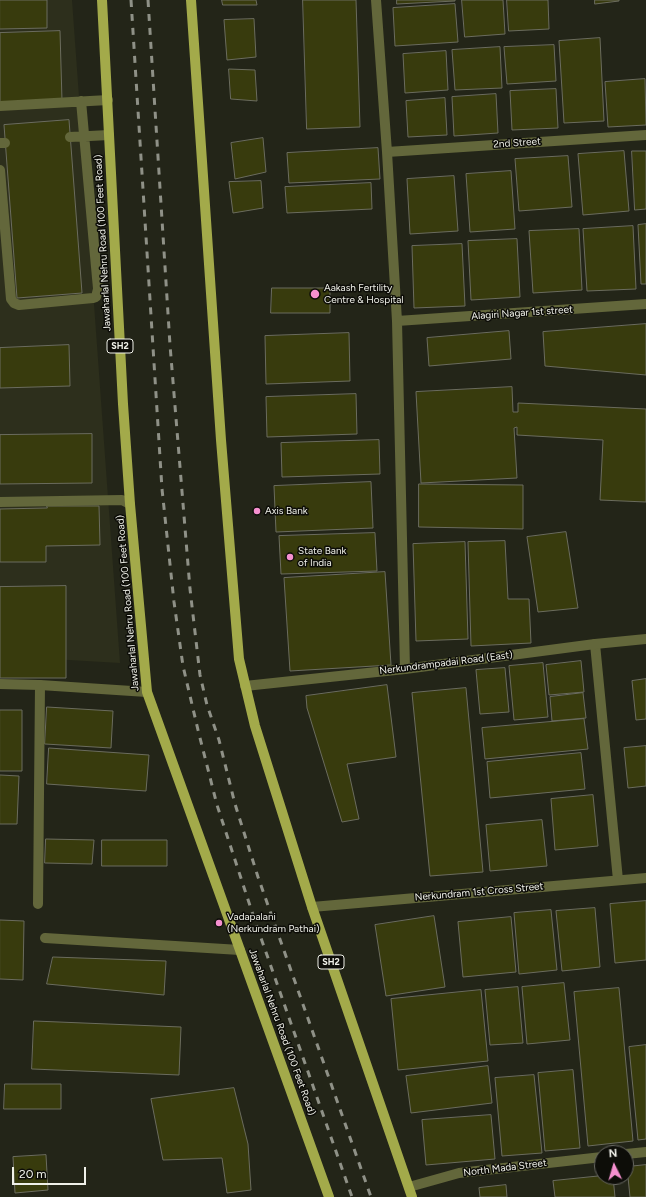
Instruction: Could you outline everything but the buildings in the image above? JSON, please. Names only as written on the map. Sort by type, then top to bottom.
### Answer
[{"type":"main road","name":"Jawaharlal Nehru Road (100 Feet Road)","points":[[102,0],[123,404],[130,504],[147,692],[329,1197]]},
{"type":"main road","name":"SH2","points":[[190,0],[238,659],[255,726],[312,907],[412,1197]]},
{"type":"street","points":[[376,0],[397,322],[405,669]]},
{"type":"street","points":[[0,106],[108,100]]},
{"type":"street","points":[[0,170],[11,299],[14,304],[19,305],[96,297],[98,289],[81,101]]},
{"type":"street","points":[[70,137],[109,135]]},
{"type":"street","name":"2nd Street","points":[[387,152],[646,135]]},
{"type":"street","name":"Alagiri Nagar 1st street","points":[[397,322],[646,304]]},
{"type":"street","points":[[0,502],[122,500],[130,504]]},
{"type":"street","name":"Nerkundrampadai Road (East)","points":[[245,686],[405,669],[595,644],[646,639]]},
{"type":"street","points":[[595,644],[618,880]]},
{"type":"street","points":[[0,684],[40,684],[147,692]]},
{"type":"street","points":[[38,904],[40,684]]},
{"type":"street","name":"Nerkundram 1st Cross Street","points":[[312,907],[646,878]]},
{"type":"street","points":[[46,938],[240,950]]},
{"type":"street","points":[[634,1153],[646,1152]]},
{"type":"street","name":"North Mada Street","points":[[409,1187],[459,1173],[594,1158]]},
{"type":"shaded area","points":[[0,0],[72,0],[120,663],[0,656]]},
{"type":"railway","points":[[131,0],[162,489],[174,602],[183,666],[217,805],[255,921],[352,1197]]},
{"type":"railway","points":[[148,0],[170,345],[190,589],[200,675],[207,705],[219,740],[235,804],[258,877],[371,1197]]},
{"type":"place","name":"Aakash Fertility Centre & Hospital","points":[[315,294]]},
{"type":"place","name":"Axis Bank","points":[[257,511]]},
{"type":"place","name":"State Bank of India","points":[[290,557]]},
{"type":"place","name":"Vadapalani (Nerkundram Pathai)","points":[[219,923]]}]
